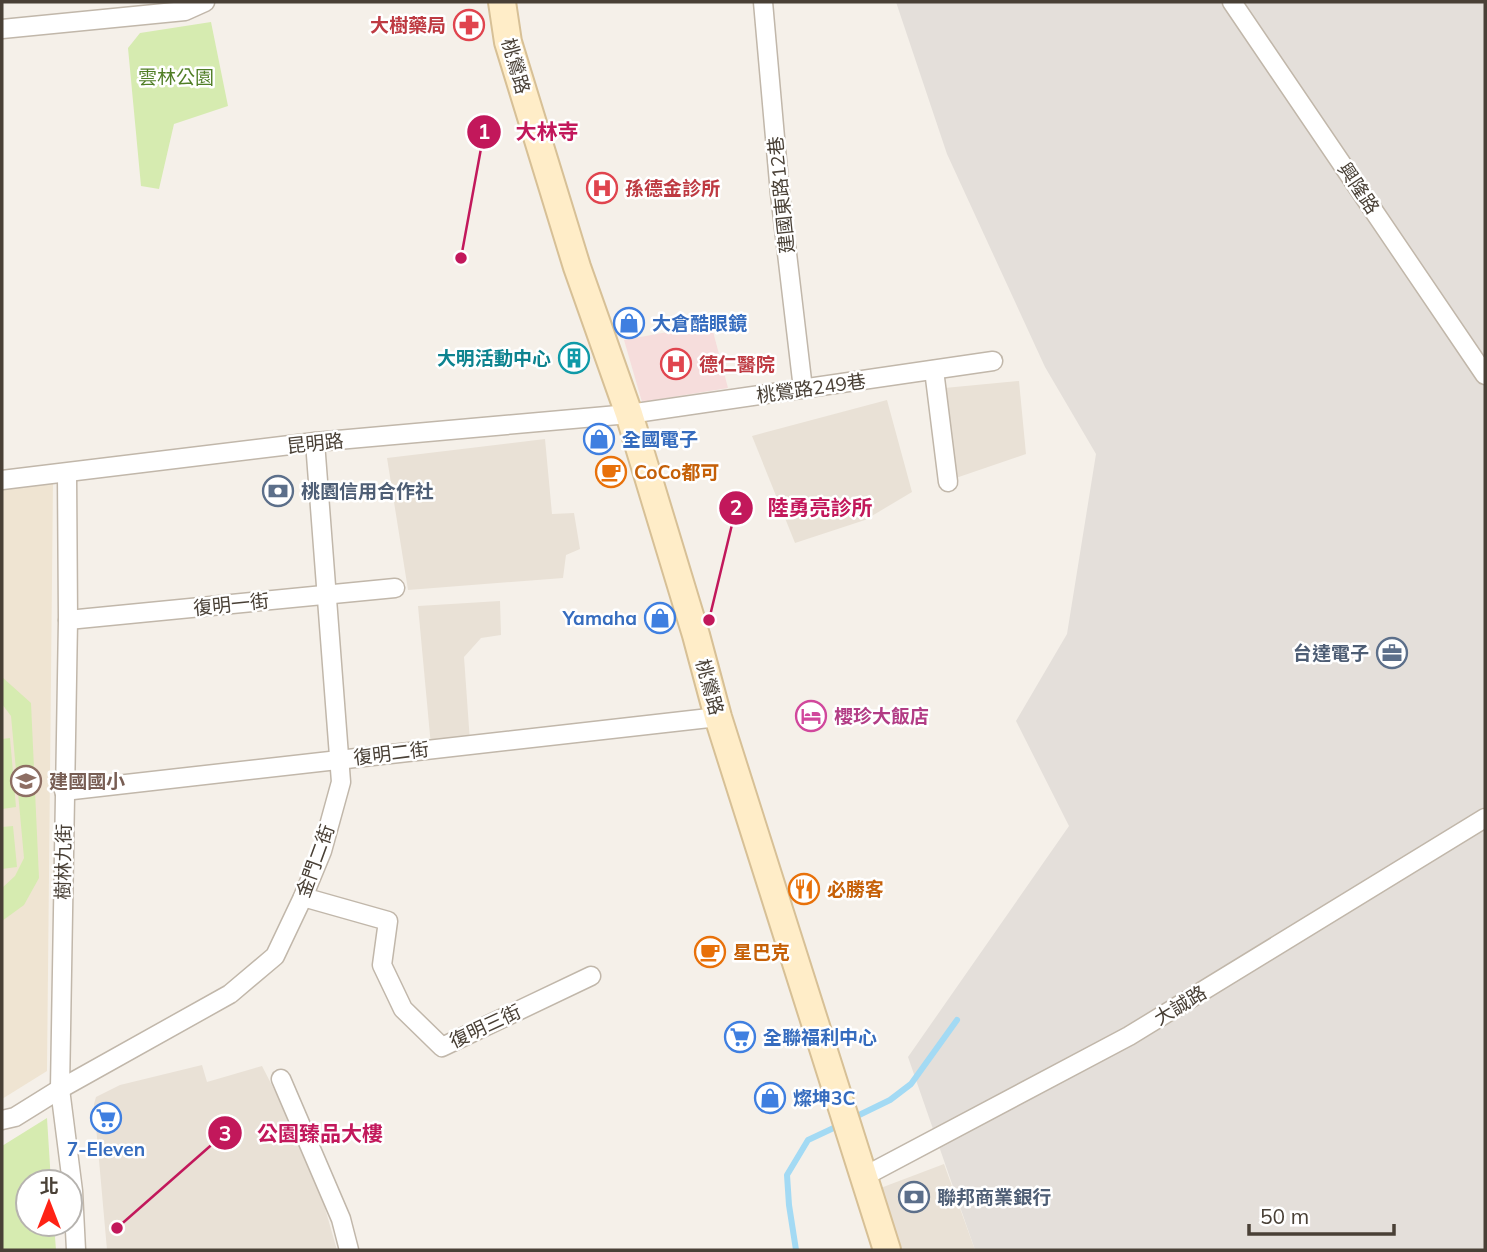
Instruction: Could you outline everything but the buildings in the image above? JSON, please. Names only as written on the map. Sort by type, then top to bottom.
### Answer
[{"type":"main road","name":"桃鶯路","points":[[502,2],[508,42],[577,267],[629,414],[718,717],[887,1250]]},
{"type":"street","points":[[2,29],[185,11],[205,2]]},
{"type":"street","name":"建國東路12巷","points":[[762,2],[779,194],[803,389]]},
{"type":"street","name":"興隆路","points":[[1232,2],[1485,375]]},
{"type":"street","name":"桃鶯路249巷","points":[[629,414],[993,361]]},
{"type":"street","points":[[934,370],[948,482]]},
{"type":"street","name":"昆明路","points":[[2,480],[315,442],[629,414]]},
{"type":"street","name":"金門二街","points":[[2,1120],[15,1117],[230,994],[275,956],[303,897],[322,851],[341,782],[315,442]]},
{"type":"street","name":"樹林九街","points":[[67,474],[68,620],[60,1089],[74,1191],[76,1250]]},
{"type":"street","name":"復明一街","points":[[68,620],[395,588]]},
{"type":"street","name":"復明二街","points":[[64,790],[718,717]]},
{"type":"street","name":"大誠路","points":[[865,1176],[1129,1036],[1485,818]]},
{"type":"street","name":"復明三街","points":[[303,897],[388,920],[382,965],[403,1009],[442,1047],[591,976]]},
{"type":"street","points":[[281,1079],[341,1219],[349,1250]]},
{"type":"shaded area","points":[[896,2],[1485,2],[1485,1250],[975,1250],[908,1057],[1069,826],[1016,721],[1067,634],[1096,454],[1045,367],[947,154]]},
{"type":"shaded area","name":"德仁醫院","points":[[711,324],[728,388],[642,402],[624,340]]},
{"type":"shaded area","points":[[1019,381],[1026,454],[950,480],[934,389]]},
{"type":"shaded area","points":[[887,400],[912,492],[865,520],[795,543],[752,436]]},
{"type":"shaded area","points":[[545,439],[552,514],[574,513],[580,549],[566,555],[563,578],[408,590],[387,458]]},
{"type":"shaded area","name":"建國國小","points":[[53,482],[47,1071],[2,1099],[2,490]]},
{"type":"shaded area","points":[[500,601],[501,635],[481,638],[464,657],[470,742],[431,746],[418,606]]},
{"type":"shaded area","points":[[202,1065],[207,1082],[262,1066],[312,1163],[337,1250],[107,1250],[94,1104],[96,1097],[120,1085]]},
{"type":"shaded area","points":[[944,1164],[975,1250],[901,1250],[878,1189]]},
{"type":"green space","name":"雲林公園","points":[[211,22],[228,106],[174,124],[159,189],[141,186],[128,48],[140,33]]},
{"type":"green space","points":[[2,677],[31,703],[39,878],[24,905],[2,921],[2,888],[15,876],[24,858],[11,716],[2,704]]},
{"type":"green space","points":[[10,738],[16,807],[2,809],[2,739]]},
{"type":"green space","points":[[13,826],[17,867],[2,869],[2,827]]},
{"type":"green space","points":[[47,1118],[50,1168],[14,1168],[14,1238],[55,1238],[56,1250],[2,1250],[2,1146]]},
{"type":"waterway","points":[[853,1118],[890,1100],[911,1084],[957,1020]]},
{"type":"waterway","points":[[796,1250],[787,1175],[808,1140],[840,1125]]},
{"type":"place","name":"大樹藥局","points":[[469,25]]},
{"type":"place","name":"孫德金診所","points":[[602,188]]},
{"type":"place","name":"大林寺","points":[[461,258]]},
{"type":"place","name":"大倉酷眼鏡","points":[[629,323]]},
{"type":"place","name":"大明活動中心","points":[[574,358]]},
{"type":"place","name":"德仁醫院","points":[[676,364]]},
{"type":"place","name":"全國電子","points":[[599,439]]},
{"type":"place","name":"CoCo都可","points":[[611,472]]},
{"type":"place","name":"桃園信用合作社","points":[[278,491]]},
{"type":"place","name":"Yamaha","points":[[660,618]]},
{"type":"place","name":"陸勇亮診所","points":[[709,620]]},
{"type":"place","name":"台達電子","points":[[1392,653]]},
{"type":"place","name":"櫻珍大飯店","points":[[811,716]]},
{"type":"place","name":"建國國小","points":[[26,781]]},
{"type":"place","name":"必勝客","points":[[804,889]]},
{"type":"place","name":"星巴克","points":[[710,952]]},
{"type":"place","name":"全聯福利中心","points":[[740,1037]]},
{"type":"place","name":"燦坤3C","points":[[770,1098]]},
{"type":"place","name":"7-Eleven","points":[[106,1118]]},
{"type":"place","name":"聯邦商業銀行","points":[[914,1197]]},
{"type":"place","name":"公園臻品大樓","points":[[117,1228]]}]
